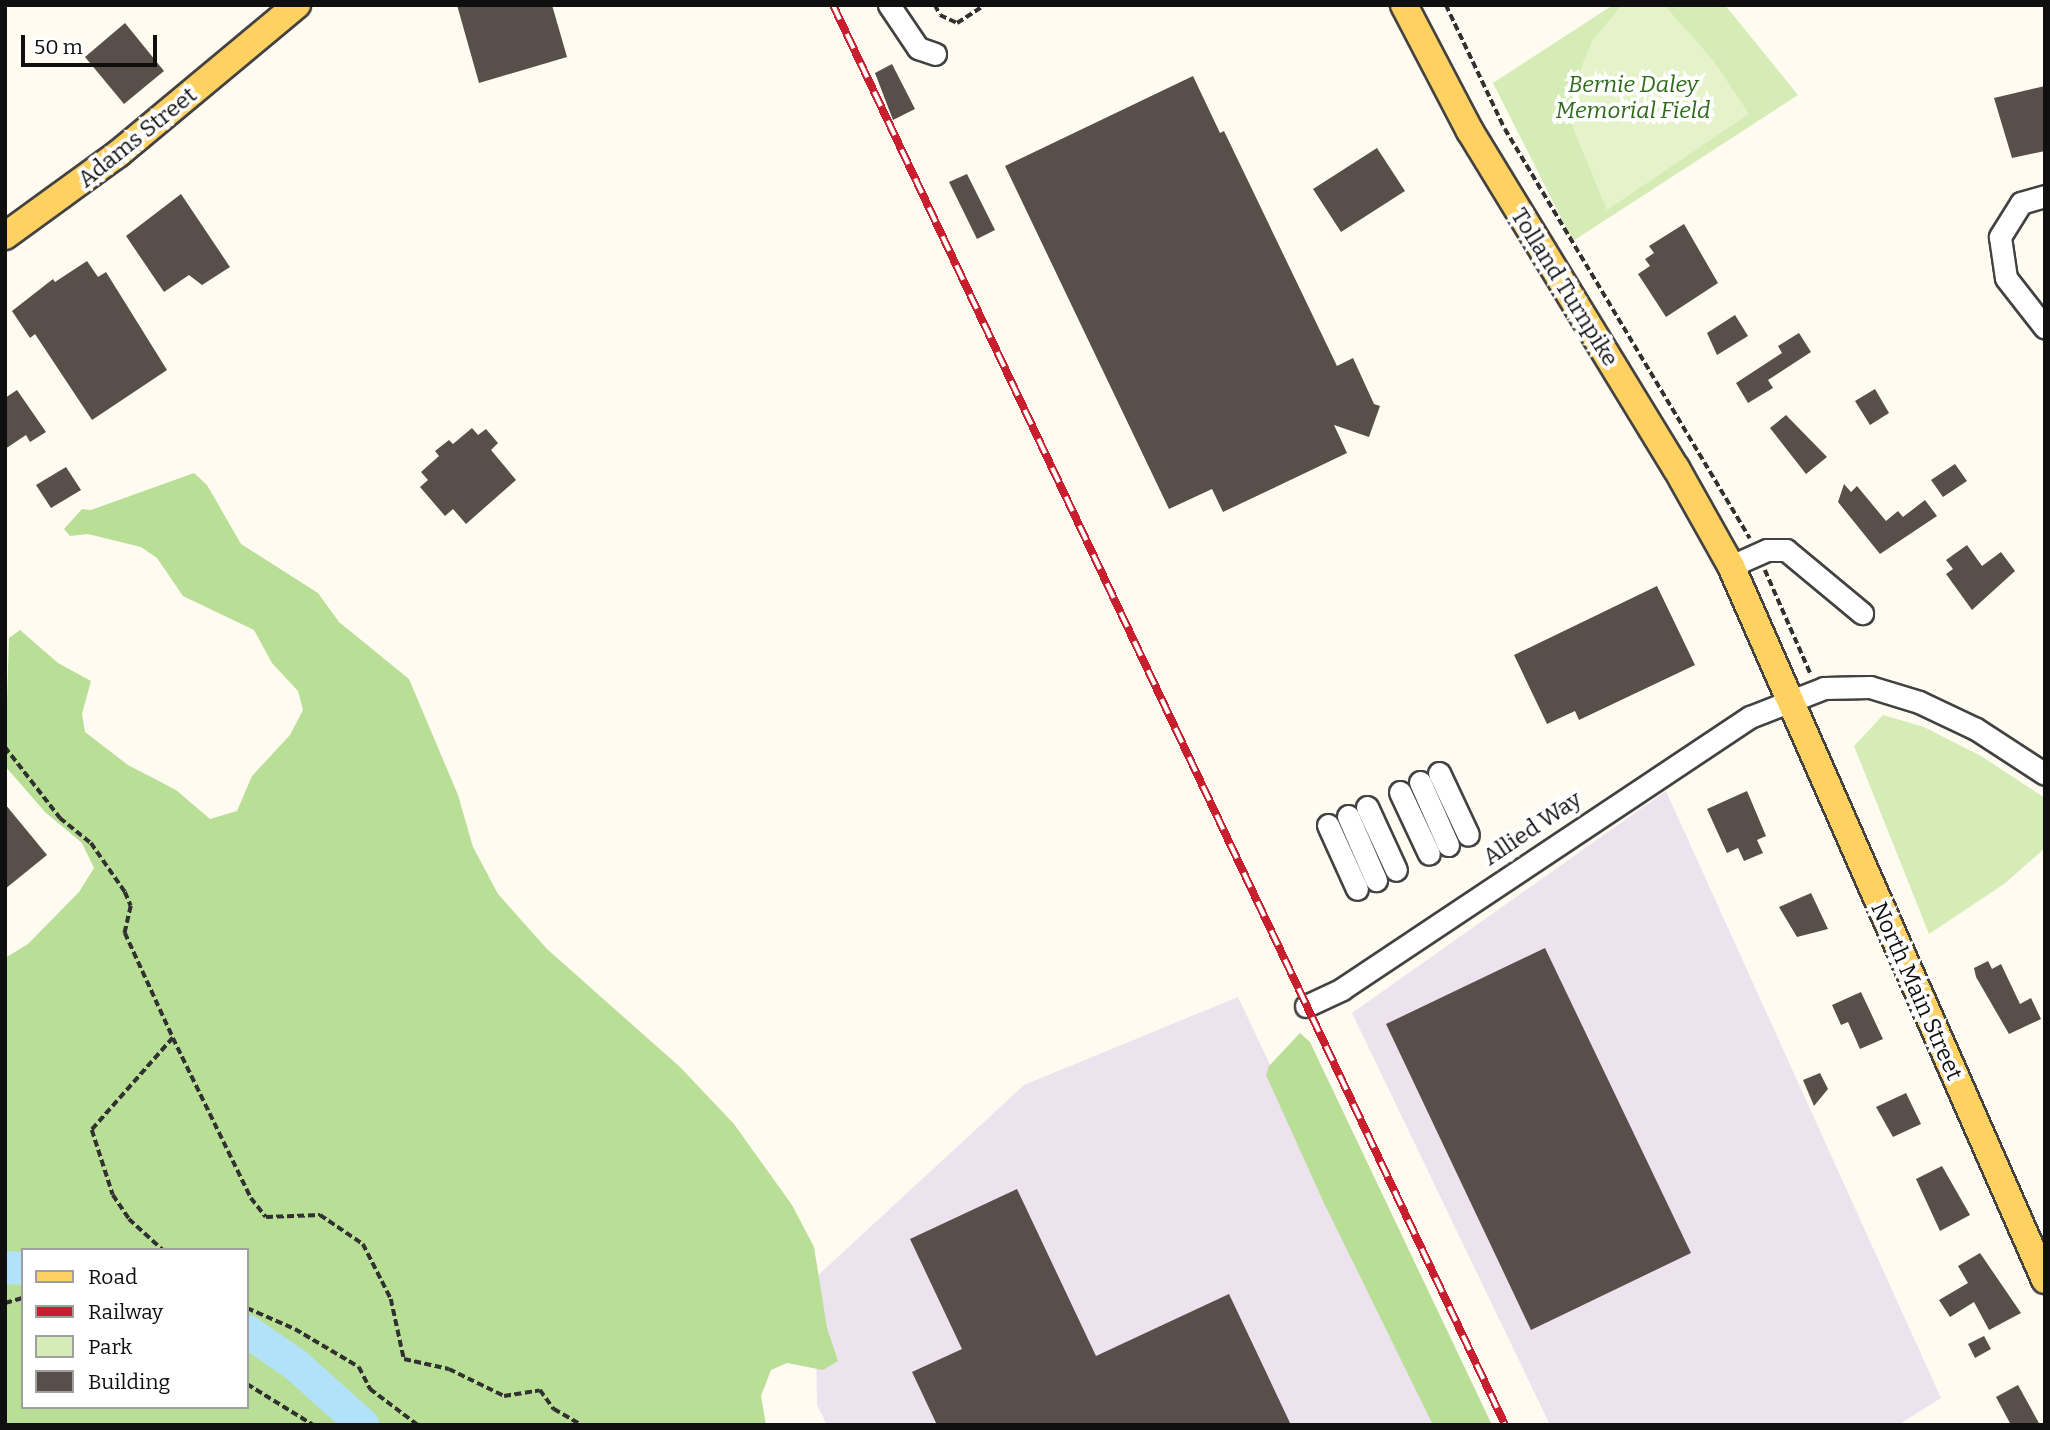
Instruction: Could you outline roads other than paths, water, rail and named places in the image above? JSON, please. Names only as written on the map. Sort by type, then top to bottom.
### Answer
[{"type":"main road","name":"Tolland Turnpike","points":[[1404,5],[1470,131],[1676,468],[1731,566],[1792,701]]},
{"type":"main road","name":"Adams Street","points":[[5,236],[118,154],[285,9]]},
{"type":"main road","name":"North Main Street","points":[[1792,701],[2045,1280]]},
{"type":"street","points":[[889,5],[918,48],[935,54]]},
{"type":"street","points":[[2045,196],[2021,203],[2000,237],[2006,278],[2045,328]]},
{"type":"street","points":[[1731,566],[1774,548],[1790,552],[1862,612]]},
{"type":"street","points":[[1792,701],[1824,688],[1870,687],[1919,702],[1976,729],[2045,774]]},
{"type":"street","name":"Allied Way","points":[[1306,1006],[1342,989],[1750,717],[1792,701]]},
{"type":"street","points":[[1453,842],[1425,780],[1453,842]]},
{"type":"street","points":[[1382,877],[1353,814],[1382,877]]},
{"type":"waterway","points":[[5,1267],[21,1268]]},
{"type":"waterway","points":[[248,1332],[295,1364],[363,1425]]},
{"type":"railway","points":[[833,5],[1505,1425]]},
{"type":"park label","name":"Bernie Daley Memorial Field","points":[[1633,97]]}]
